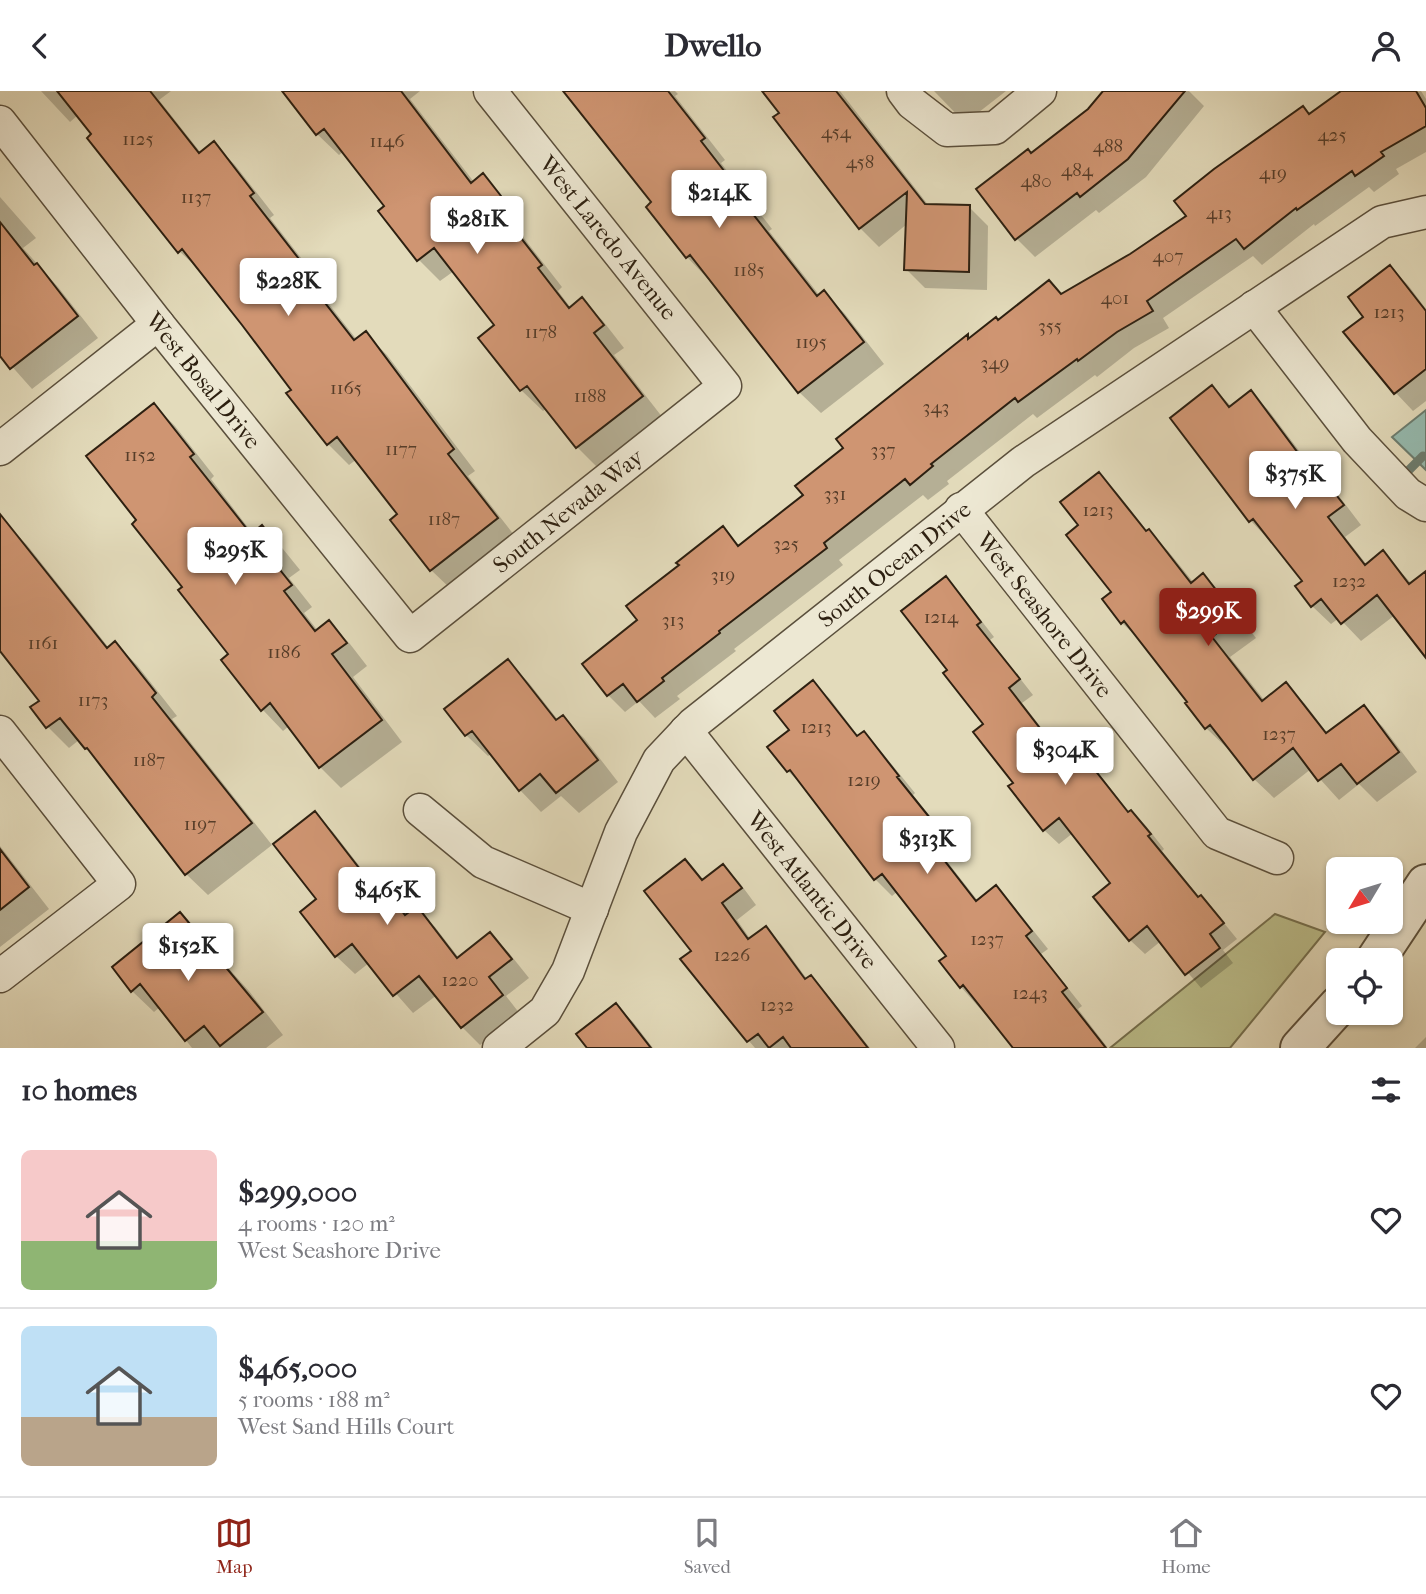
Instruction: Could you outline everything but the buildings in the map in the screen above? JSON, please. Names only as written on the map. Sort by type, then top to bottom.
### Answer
[{"type":"street","name":"West Laredo Avenue","points":[[490,91],[725,386]]},
{"type":"street","points":[[903,91],[912,103],[947,130],[995,128],[1040,91]]},
{"type":"street","name":"West Bosal Drive","points":[[0,122],[410,636]]},
{"type":"street","name":"South Ocean Drive","points":[[499,1048],[545,1011],[568,971],[621,832],[659,760],[686,731],[1023,461],[1382,222],[1426,212]]},
{"type":"street","points":[[1254,307],[1357,440],[1408,494],[1426,505]]},
{"type":"street","points":[[0,449],[159,324]]},
{"type":"street","name":"South Nevada Way","points":[[410,636],[725,386]]},
{"type":"street","name":"West Seashore Drive","points":[[961,509],[1217,833],[1277,858]]},
{"type":"street","name":"West Atlantic Drive","points":[[686,731],[938,1048]]},
{"type":"street","points":[[0,732],[119,884],[0,976]]},
{"type":"street","points":[[421,810],[483,862],[592,909]]},
{"type":"street","points":[[1384,948],[1426,884]]},
{"type":"street","points":[[1300,1048],[1326,1019]]},
{"type":"green space","points":[[1275,914],[1325,932],[1230,1048],[1110,1048]]},
{"type":"water","points":[[1426,410],[1426,470],[1392,437]]},
{"type":"waterway","points":[[1401,478],[1423,456]]}]
